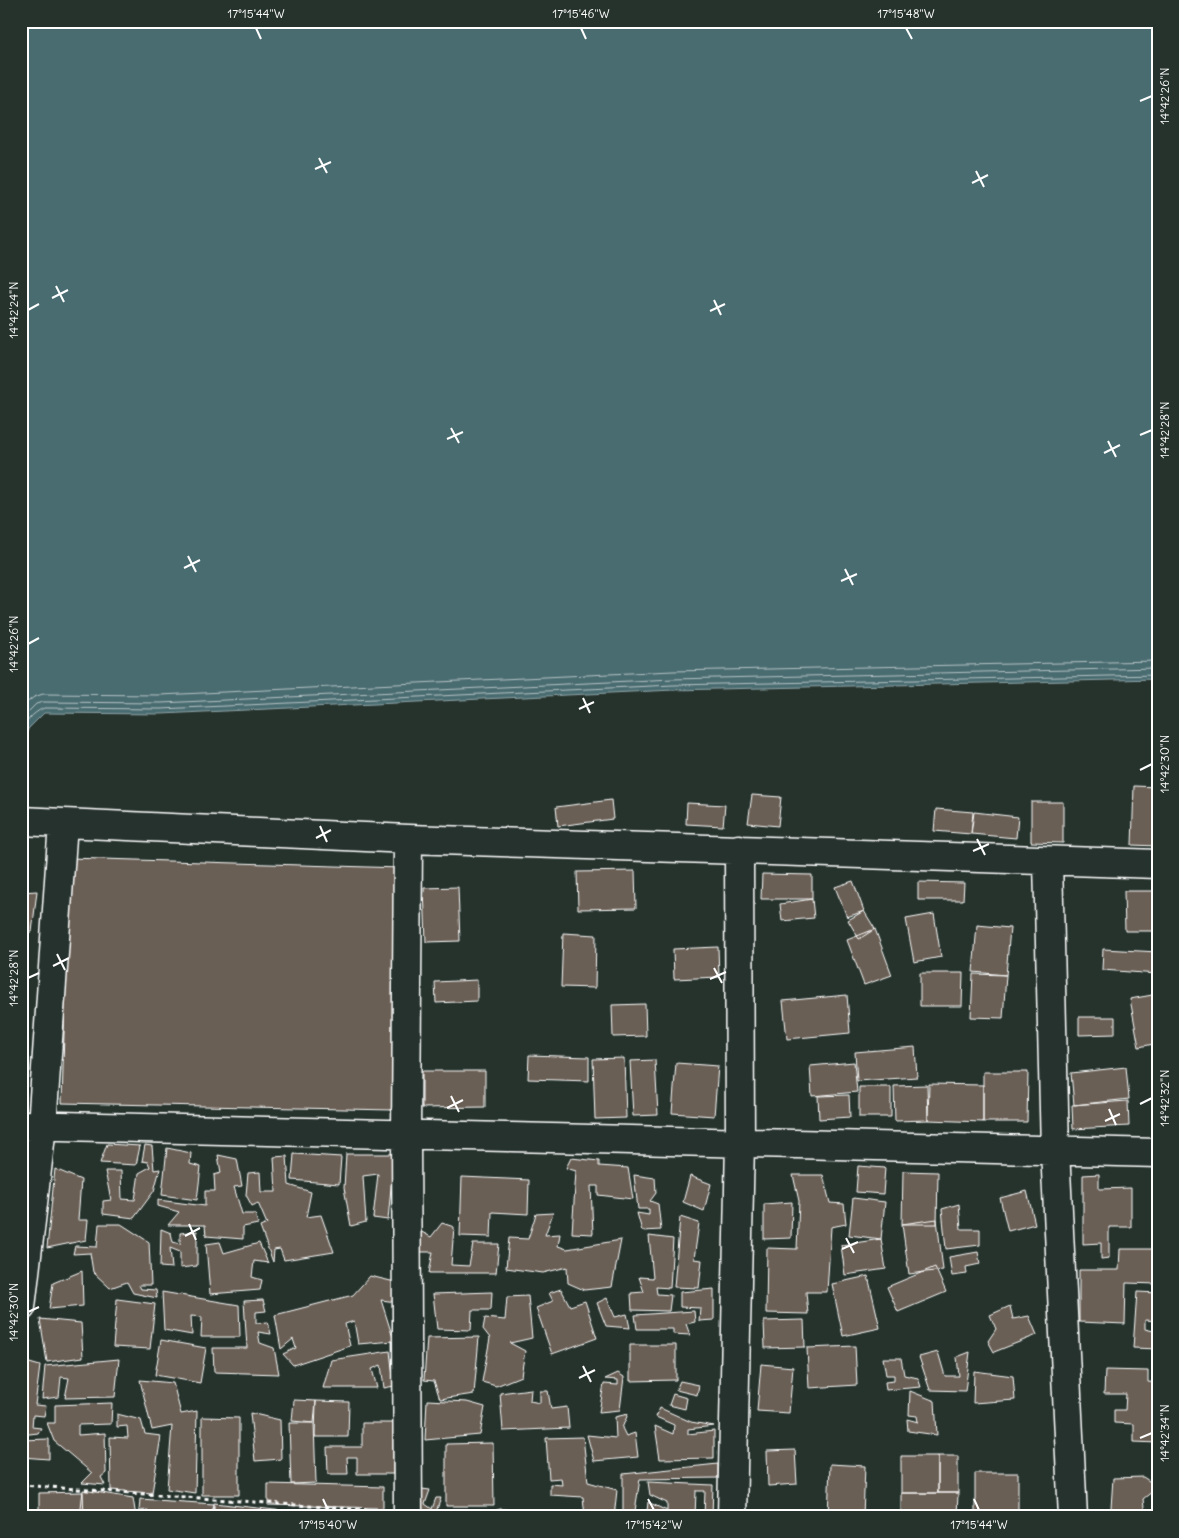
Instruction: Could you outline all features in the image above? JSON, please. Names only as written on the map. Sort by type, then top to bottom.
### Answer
[{"type":"street","points":[[21,821],[408,839],[1158,864]]},
{"type":"street","points":[[21,1307],[32,1126],[63,823]]},
{"type":"street","points":[[408,839],[406,1135],[408,1515]]},
{"type":"street","points":[[732,1517],[740,1142],[739,849]]},
{"type":"street","points":[[1048,861],[1055,1150],[1072,1517]]},
{"type":"street","points":[[32,1126],[740,1142],[1158,1154]]},
{"type":"path","points":[[21,1485],[408,1515]]},
{"type":"water","points":[[21,21],[1158,21],[1158,679],[674,690],[161,714],[44,713],[28,729],[21,761]]},
{"type":"building","points":[[1134,786],[1158,787],[1158,846],[1132,845]]},
{"type":"building","points":[[752,795],[781,797],[778,826],[748,823]]},
{"type":"building","points":[[611,800],[613,819],[558,826],[556,807]]},
{"type":"building","points":[[1031,802],[1063,802],[1063,843],[1031,842]]},
{"type":"building","points":[[687,803],[725,805],[723,826],[686,824]]},
{"type":"building","points":[[936,809],[973,812],[971,834],[934,831]]},
{"type":"building","points":[[974,812],[1018,817],[1016,838],[971,834]]},
{"type":"building","points":[[69,858],[401,868],[392,1110],[62,1103]]},
{"type":"building","points":[[635,871],[636,908],[578,909],[577,872]]},
{"type":"building","points":[[762,874],[812,875],[812,899],[761,899]]},
{"type":"building","points":[[853,881],[864,911],[847,917],[835,887]]},
{"type":"building","points":[[918,882],[964,883],[963,900],[918,900]]},
{"type":"building","points":[[458,887],[460,941],[426,942],[424,888]]},
{"type":"building","points":[[37,891],[32,932],[21,932],[21,892]]},
{"type":"building","points":[[1124,891],[1158,891],[1158,931],[1125,931]]},
{"type":"building","points":[[812,899],[814,918],[782,921],[780,904]]},
{"type":"building","points":[[864,911],[875,929],[859,939],[848,920]]},
{"type":"building","points":[[934,914],[941,957],[914,962],[906,919]]},
{"type":"building","points":[[977,925],[1010,928],[1006,975],[973,972]]},
{"type":"building","points":[[875,929],[892,975],[864,985],[847,940]]},
{"type":"building","points":[[563,933],[596,935],[595,988],[561,987]]},
{"type":"building","points":[[718,947],[719,977],[674,979],[673,949]]},
{"type":"building","points":[[1103,949],[1158,952],[1158,974],[1102,970]]},
{"type":"building","points":[[920,973],[963,973],[962,1006],[920,1006]]},
{"type":"building","points":[[973,974],[1006,975],[1003,1018],[971,1017]]},
{"type":"building","points":[[477,980],[477,1001],[436,1003],[435,982]]},
{"type":"building","points":[[1158,994],[1158,1043],[1139,1047],[1130,999]]},
{"type":"building","points":[[847,995],[850,1033],[787,1039],[783,1001]]},
{"type":"building","points":[[645,1004],[646,1036],[613,1037],[612,1005]]},
{"type":"building","points":[[1079,1017],[1115,1017],[1115,1034],[1079,1035]]},
{"type":"building","points":[[915,1047],[917,1077],[857,1081],[855,1052]]},
{"type":"building","points":[[529,1055],[589,1057],[589,1081],[528,1079]]},
{"type":"building","points":[[624,1058],[626,1118],[595,1119],[593,1059]]},
{"type":"building","points":[[655,1060],[658,1115],[633,1116],[630,1061]]},
{"type":"building","points":[[854,1062],[857,1092],[812,1096],[810,1066]]},
{"type":"building","points":[[676,1063],[718,1066],[714,1116],[672,1113]]},
{"type":"building","points":[[1126,1067],[1129,1099],[1074,1105],[1071,1073]]},
{"type":"building","points":[[422,1071],[485,1071],[485,1107],[422,1108]]},
{"type":"building","points":[[983,1072],[1028,1072],[1027,1122],[983,1122]]},
{"type":"building","points":[[929,1084],[983,1085],[983,1122],[928,1120]]},
{"type":"building","points":[[927,1085],[928,1120],[895,1121],[894,1086]]},
{"type":"building","points":[[859,1087],[891,1087],[891,1117],[859,1117]]},
{"type":"building","points":[[849,1095],[850,1117],[819,1119],[818,1096]]},
{"type":"building","points":[[1128,1101],[1129,1126],[1073,1129],[1072,1105]]},
{"type":"building","points":[[107,1144],[140,1146],[136,1165],[100,1163]]},
{"type":"building","points":[[145,1145],[152,1146],[154,1170],[160,1169],[154,1191],[134,1218],[103,1214],[103,1201],[111,1200],[105,1171],[121,1171],[122,1199],[135,1200],[139,1173],[150,1167],[148,1162],[142,1161]]},
{"type":"building","points":[[167,1148],[191,1153],[190,1164],[201,1167],[197,1200],[162,1195]]},
{"type":"building","points":[[294,1154],[341,1157],[339,1184],[292,1180]]},
{"type":"building","points":[[346,1154],[394,1154],[388,1220],[373,1218],[378,1174],[363,1176],[366,1222],[351,1226],[344,1188]]},
{"type":"building","points":[[218,1155],[237,1159],[242,1186],[234,1187],[242,1214],[255,1214],[258,1224],[243,1227],[243,1239],[206,1236],[205,1225],[168,1225],[179,1212],[158,1206],[158,1200],[205,1206],[205,1191],[215,1191],[214,1175],[221,1173]]},
{"type":"building","points":[[287,1156],[289,1185],[311,1192],[306,1217],[321,1215],[334,1252],[284,1260],[280,1249],[274,1250],[273,1262],[260,1227],[267,1224],[258,1203],[252,1206],[246,1195],[248,1173],[260,1172],[261,1192],[276,1192],[274,1157]]},
{"type":"building","points":[[571,1158],[599,1161],[599,1166],[628,1168],[633,1199],[598,1195],[598,1186],[591,1186],[593,1234],[572,1233],[576,1171],[566,1168]]},
{"type":"building","points":[[858,1166],[885,1168],[883,1194],[856,1192]]},
{"type":"building","points":[[55,1169],[81,1180],[78,1220],[88,1220],[86,1240],[47,1248]]},
{"type":"building","points":[[903,1171],[938,1172],[937,1224],[902,1224]]},
{"type":"building","points":[[1099,1174],[1099,1189],[1131,1188],[1131,1227],[1109,1227],[1109,1258],[1101,1259],[1101,1243],[1083,1244],[1083,1175]]},
{"type":"building","points":[[634,1175],[655,1178],[656,1193],[650,1201],[658,1204],[661,1230],[642,1231],[637,1213],[649,1215],[649,1209],[638,1209]]},
{"type":"building","points":[[793,1175],[823,1175],[830,1203],[844,1204],[846,1224],[831,1227],[827,1292],[806,1292],[808,1314],[766,1313],[767,1248],[797,1249],[799,1201]]},
{"type":"building","points":[[690,1176],[711,1184],[704,1211],[683,1202]]},
{"type":"building","points":[[462,1177],[529,1180],[528,1214],[492,1212],[491,1237],[460,1236]]},
{"type":"building","points":[[1027,1191],[1035,1224],[1008,1231],[1000,1198]]},
{"type":"building","points":[[853,1198],[885,1202],[881,1239],[849,1235]]},
{"type":"building","points":[[792,1202],[791,1238],[764,1239],[764,1204]]},
{"type":"building","points":[[959,1204],[961,1229],[980,1229],[980,1245],[946,1249],[942,1209]]},
{"type":"building","points":[[553,1213],[545,1235],[560,1234],[558,1246],[567,1249],[621,1240],[612,1287],[584,1290],[568,1283],[567,1267],[543,1273],[506,1268],[509,1238],[528,1239],[536,1214]]},
{"type":"building","points":[[680,1217],[699,1223],[694,1259],[702,1260],[699,1288],[674,1287]]},
{"type":"building","points":[[937,1219],[943,1270],[909,1274],[902,1224]]},
{"type":"building","points":[[442,1223],[454,1227],[451,1265],[469,1266],[473,1244],[499,1244],[496,1273],[429,1273],[433,1252],[421,1252],[418,1230],[431,1237]]},
{"type":"building","points":[[99,1224],[121,1224],[149,1242],[151,1285],[139,1285],[141,1289],[156,1290],[157,1298],[133,1293],[127,1282],[110,1288],[93,1272],[90,1253],[73,1254],[75,1246],[97,1247]]},
{"type":"building","points":[[161,1229],[171,1233],[173,1242],[180,1244],[180,1233],[197,1231],[197,1266],[180,1268],[180,1252],[170,1248],[172,1268],[160,1267]]},
{"type":"building","points":[[649,1236],[673,1239],[670,1288],[656,1287],[657,1294],[671,1295],[669,1311],[632,1310],[631,1293],[644,1292],[639,1277],[653,1278]]},
{"type":"building","points":[[881,1239],[886,1269],[845,1275],[841,1245]]},
{"type":"building","points":[[220,1242],[224,1253],[259,1243],[268,1263],[254,1261],[252,1277],[262,1280],[260,1290],[210,1294],[206,1244]]},
{"type":"building","points":[[1120,1249],[1158,1249],[1158,1284],[1126,1283],[1125,1324],[1079,1322],[1079,1270],[1119,1270]]},
{"type":"building","points":[[978,1252],[980,1264],[966,1267],[967,1274],[952,1276],[949,1257]]},
{"type":"building","points":[[935,1267],[946,1292],[898,1312],[887,1287]]},
{"type":"building","points":[[82,1271],[83,1306],[49,1309],[53,1283]]},
{"type":"building","points":[[370,1276],[395,1282],[396,1302],[381,1300],[394,1341],[358,1344],[354,1321],[345,1324],[350,1346],[293,1365],[283,1354],[296,1348],[293,1339],[281,1349],[275,1315],[353,1295]]},
{"type":"building","points":[[868,1276],[880,1328],[843,1336],[832,1284]]},
{"type":"building","points":[[561,1289],[570,1306],[585,1301],[597,1338],[552,1354],[536,1308],[553,1301],[549,1293]]},
{"type":"building","points":[[714,1289],[714,1320],[699,1321],[700,1308],[680,1307],[680,1292]]},
{"type":"building","points":[[162,1292],[239,1305],[240,1337],[201,1337],[202,1317],[191,1316],[192,1335],[164,1330]]},
{"type":"building","points":[[492,1292],[491,1310],[472,1310],[471,1330],[437,1329],[433,1294]]},
{"type":"building","points":[[1137,1292],[1158,1293],[1158,1321],[1145,1320],[1145,1329],[1158,1332],[1158,1349],[1133,1348]]},
{"type":"building","points":[[528,1296],[532,1338],[510,1343],[525,1351],[521,1376],[496,1386],[482,1382],[490,1338],[483,1329],[485,1318],[505,1320],[507,1297]]},
{"type":"building","points":[[607,1298],[615,1317],[627,1314],[630,1328],[606,1326],[597,1303]]},
{"type":"building","points":[[117,1299],[155,1304],[150,1349],[113,1347]]},
{"type":"building","points":[[263,1300],[266,1311],[256,1312],[256,1323],[268,1322],[271,1334],[258,1332],[260,1343],[274,1348],[279,1374],[214,1372],[213,1348],[247,1348],[244,1301]]},
{"type":"building","points":[[1010,1306],[1013,1319],[1029,1316],[1037,1335],[994,1352],[988,1341],[996,1329],[990,1315]]},
{"type":"building","points":[[694,1311],[695,1322],[686,1324],[690,1335],[673,1334],[673,1329],[637,1329],[635,1315]]},
{"type":"building","points":[[40,1319],[81,1323],[83,1357],[47,1362]]},
{"type":"building","points":[[804,1320],[805,1347],[765,1348],[764,1321]]},
{"type":"building","points":[[479,1337],[474,1394],[440,1399],[434,1381],[424,1380],[427,1338]]},
{"type":"building","points":[[161,1340],[206,1348],[200,1383],[155,1375]]},
{"type":"building","points":[[630,1345],[676,1345],[676,1380],[630,1381]]},
{"type":"building","points":[[855,1346],[857,1385],[809,1388],[807,1348]]},
{"type":"building","points":[[390,1351],[394,1386],[384,1388],[381,1365],[372,1369],[377,1388],[323,1388],[331,1360]]},
{"type":"building","points":[[938,1352],[945,1376],[959,1376],[957,1357],[970,1352],[965,1391],[930,1390],[919,1357]]},
{"type":"building","points":[[883,1358],[901,1358],[904,1375],[918,1378],[921,1387],[886,1390],[885,1382],[894,1381],[894,1375],[886,1375]]},
{"type":"building","points":[[119,1359],[115,1397],[65,1398],[69,1378],[61,1377],[59,1397],[42,1399],[45,1366]]},
{"type":"building","points":[[26,1362],[40,1366],[35,1405],[46,1406],[44,1416],[33,1415],[32,1427],[41,1428],[38,1433],[21,1435],[21,1386]]},
{"type":"building","points":[[761,1364],[793,1367],[789,1413],[757,1411]]},
{"type":"building","points":[[1105,1370],[1148,1371],[1148,1382],[1158,1383],[1158,1443],[1134,1442],[1134,1424],[1114,1423],[1114,1410],[1125,1410],[1126,1394],[1104,1394]]},
{"type":"building","points":[[974,1371],[1013,1376],[1015,1400],[973,1403]]},
{"type":"building","points":[[618,1373],[624,1377],[620,1410],[599,1412],[604,1384],[618,1385],[618,1380],[605,1379]]},
{"type":"building","points":[[140,1380],[173,1383],[181,1414],[197,1411],[195,1493],[167,1489],[172,1426],[152,1430]]},
{"type":"building","points":[[680,1381],[699,1385],[697,1395],[676,1390]]},
{"type":"building","points":[[531,1389],[530,1401],[540,1403],[540,1391],[548,1391],[551,1409],[567,1407],[569,1428],[503,1431],[500,1393]]},
{"type":"building","points":[[910,1391],[935,1401],[937,1435],[908,1431],[907,1419],[918,1422],[917,1416],[909,1415]]},
{"type":"building","points":[[673,1394],[687,1398],[685,1409],[669,1405]]},
{"type":"building","points":[[294,1400],[316,1401],[314,1423],[292,1421]]},
{"type":"building","points":[[427,1400],[467,1402],[485,1407],[480,1435],[425,1440]]},
{"type":"building","points":[[316,1401],[349,1402],[348,1437],[315,1437]]},
{"type":"building","points":[[112,1403],[111,1424],[78,1425],[78,1435],[105,1433],[106,1473],[101,1477],[105,1485],[82,1483],[92,1473],[54,1441],[47,1423],[55,1423],[55,1405]]},
{"type":"building","points":[[660,1408],[691,1422],[714,1426],[688,1429],[688,1434],[714,1431],[714,1458],[660,1459],[655,1426],[673,1434],[674,1425],[656,1417]]},
{"type":"building","points":[[250,1413],[280,1420],[281,1459],[255,1461]]},
{"type":"building","points":[[117,1414],[141,1420],[145,1434],[161,1436],[152,1493],[111,1490],[110,1437],[128,1438],[127,1426],[117,1427]]},
{"type":"building","points":[[628,1414],[622,1428],[626,1436],[635,1433],[638,1457],[594,1461],[587,1435],[616,1438],[615,1417]]},
{"type":"building","points":[[202,1417],[239,1418],[239,1495],[202,1495]]},
{"type":"building","points":[[289,1423],[314,1423],[316,1483],[291,1484]]},
{"type":"building","points":[[362,1423],[393,1423],[393,1474],[357,1474],[357,1457],[347,1457],[348,1474],[328,1474],[327,1447],[362,1447]]},
{"type":"building","points":[[583,1437],[588,1482],[617,1490],[614,1517],[585,1517],[583,1497],[550,1495],[550,1484],[562,1485],[561,1478],[549,1479],[546,1438]]},
{"type":"building","points":[[49,1439],[49,1459],[21,1457],[21,1440]]},
{"type":"building","points":[[493,1443],[494,1506],[446,1506],[446,1444]]},
{"type":"building","points":[[795,1450],[797,1484],[768,1486],[767,1451]]},
{"type":"building","points":[[901,1456],[938,1456],[938,1493],[901,1493]]},
{"type":"building","points":[[938,1456],[958,1456],[958,1493],[938,1493]]},
{"type":"building","points":[[718,1464],[718,1478],[640,1479],[634,1517],[623,1517],[623,1474]]},
{"type":"building","points":[[830,1464],[865,1466],[863,1517],[828,1517]]},
{"type":"building","points":[[975,1473],[1018,1473],[1018,1517],[975,1517]]},
{"type":"building","points":[[1143,1477],[1158,1487],[1143,1499],[1145,1517],[1117,1517],[1111,1508],[1113,1478]]},
{"type":"building","points":[[648,1482],[713,1485],[712,1517],[704,1517],[705,1491],[696,1491],[695,1517],[663,1517],[647,1511],[648,1502],[667,1511],[667,1503],[650,1495]]},
{"type":"building","points":[[268,1484],[383,1487],[383,1508],[268,1505]]},
{"type":"building","points":[[414,1488],[430,1490],[425,1504],[432,1509],[436,1498],[441,1498],[436,1512],[437,1517],[414,1517]]},
{"type":"building","points":[[83,1490],[133,1498],[136,1517],[80,1517]]},
{"type":"building","points":[[83,1492],[84,1517],[39,1517],[39,1493]]},
{"type":"building","points":[[901,1493],[958,1493],[957,1517],[901,1517]]},
{"type":"building","points":[[140,1499],[214,1504],[211,1517],[148,1517],[148,1510],[139,1511]]},
{"type":"building","points":[[214,1503],[292,1512],[293,1517],[214,1517]]},
{"type":"building","points":[[500,1509],[551,1512],[551,1517],[490,1517],[491,1512]]},
{"type":"building","points":[[340,1513],[397,1515],[340,1517]]}]
